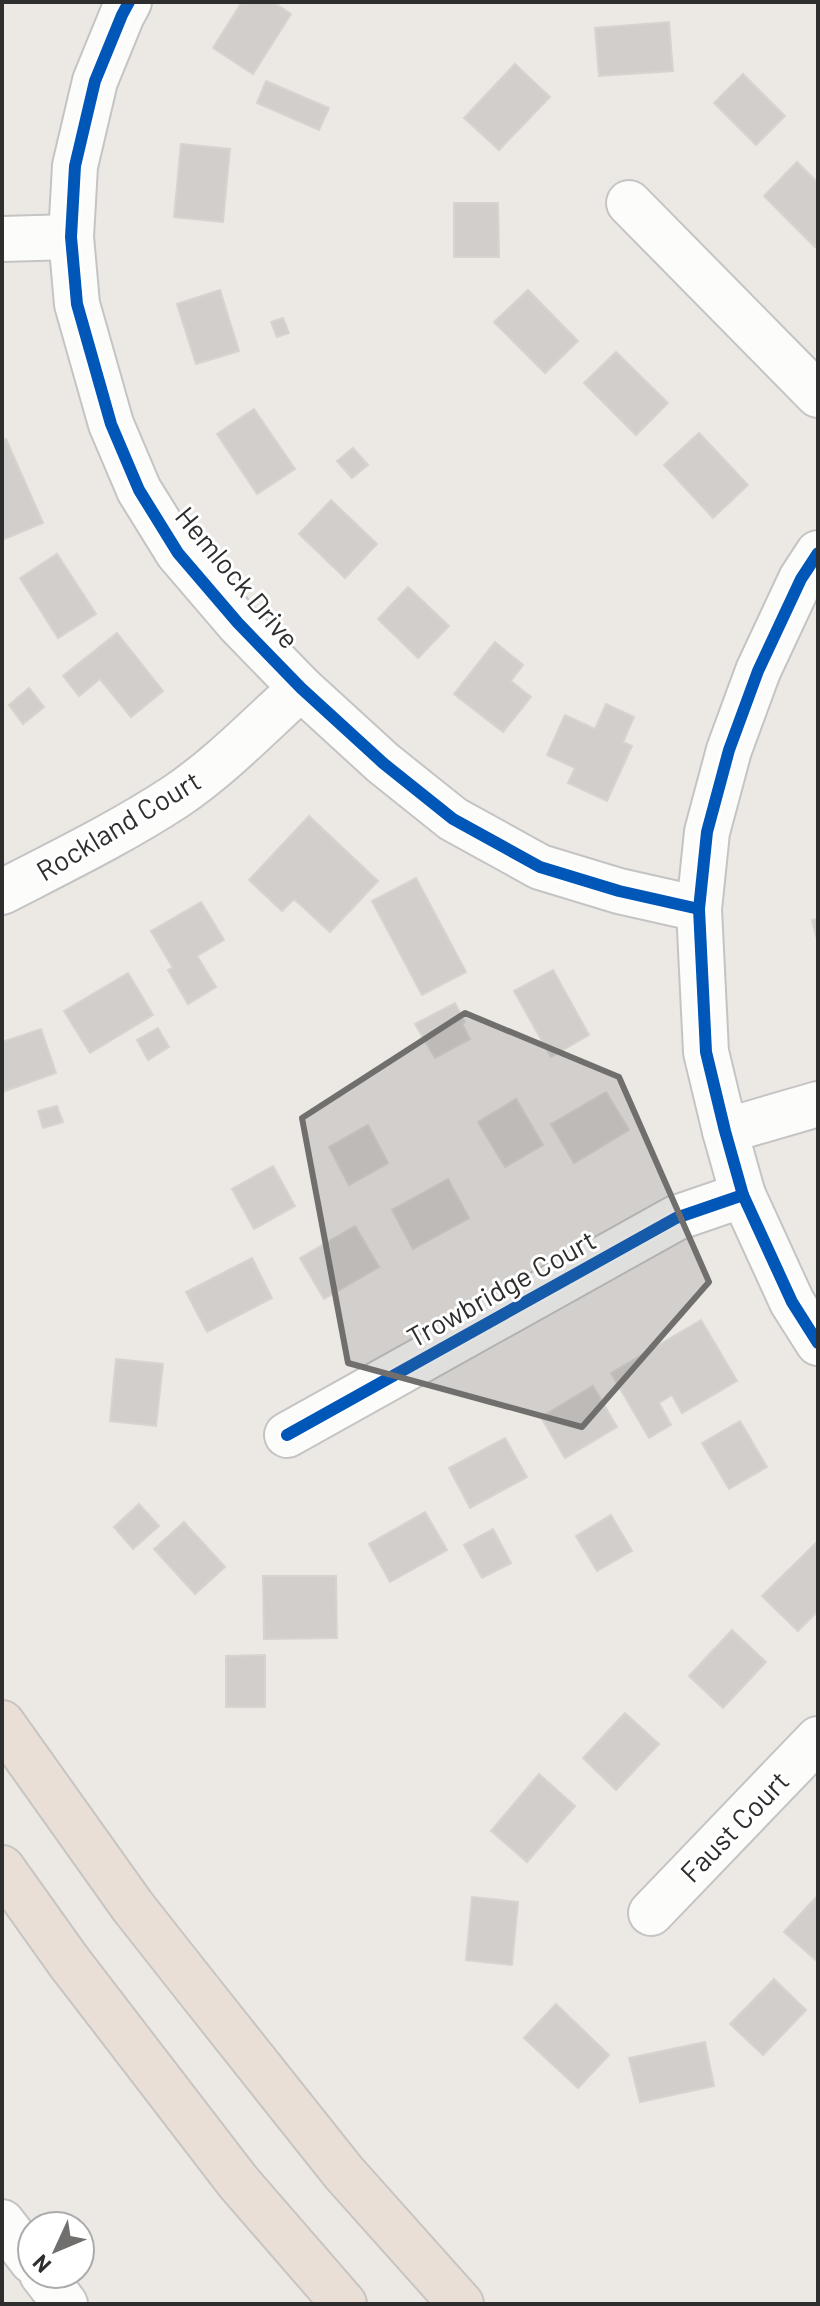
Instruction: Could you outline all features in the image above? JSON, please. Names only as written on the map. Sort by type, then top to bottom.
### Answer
[{"type":"highway","points":[[2,1723],[133,1907],[344,2173],[461,2304]]},
{"type":"highway","points":[[2,1868],[69,1962],[239,2183],[344,2304]]},
{"type":"street","name":"Hemlock Drive","points":[[129,2],[95,81],[75,166],[71,237],[77,304],[111,424],[139,490],[178,553],[238,623],[301,688],[383,763],[453,819],[540,867],[619,891],[699,909]]},
{"type":"street","points":[[629,203],[818,395]]},
{"type":"street","points":[[2,239],[71,237]]},
{"type":"street","points":[[818,553],[801,579],[758,671],[729,750],[707,832],[699,909],[706,1052],[725,1131],[743,1195],[792,1302],[818,1343]]},
{"type":"street","name":"Rockland Court","points":[[2,892],[117,832],[177,795],[220,763],[301,688]]},
{"type":"street","points":[[725,1131],[818,1104]]},
{"type":"street","name":"Trowbridge Court","points":[[287,1435],[676,1218],[743,1195]]},
{"type":"street","name":"Faust Court","points":[[651,1913],[818,1739]]},
{"type":"street","points":[[2,2222],[16,2240]]},
{"type":"highlighted area","points":[[465,1013],[619,1077],[709,1282],[582,1427],[348,1363],[302,1118]]},
{"type":"building","points":[[242,2],[273,2],[291,14],[253,74],[213,48]]},
{"type":"building","points":[[669,22],[673,71],[599,76],[595,28]]},
{"type":"building","points":[[515,64],[550,97],[499,150],[464,118]]},
{"type":"building","points":[[743,74],[785,116],[756,145],[714,103]]},
{"type":"building","points":[[266,81],[329,108],[319,130],[257,103]]},
{"type":"building","points":[[181,144],[230,149],[223,222],[174,217]]},
{"type":"building","points":[[797,162],[818,183],[818,244],[815,247],[764,196]]},
{"type":"building","points":[[454,203],[498,203],[499,257],[454,257]]},
{"type":"building","points":[[220,290],[239,351],[196,364],[177,304]]},
{"type":"building","points":[[528,290],[578,341],[545,373],[494,322]]},
{"type":"building","points":[[283,318],[289,333],[277,337],[271,322]]},
{"type":"building","points":[[616,352],[668,403],[636,435],[584,383]]},
{"type":"building","points":[[254,409],[295,469],[257,494],[217,434]]},
{"type":"building","points":[[699,433],[748,485],[713,518],[664,465]]},
{"type":"building","points":[[6,439],[43,523],[2,540],[2,441]]},
{"type":"building","points":[[353,448],[368,465],[352,478],[337,461]]},
{"type":"building","points":[[331,500],[377,544],[345,578],[299,534]]},
{"type":"building","points":[[57,554],[96,614],[58,638],[20,578]]},
{"type":"building","points":[[408,587],[449,626],[418,658],[378,619]]},
{"type":"building","points":[[117,633],[163,691],[131,717],[100,679],[79,696],[63,676]]},
{"type":"building","points":[[495,642],[523,665],[511,681],[531,697],[503,732],[454,694]]},
{"type":"building","points":[[29,688],[44,707],[23,724],[9,705]]},
{"type":"building","points":[[606,704],[634,717],[623,742],[632,746],[607,801],[568,783],[575,768],[547,755],[565,715],[595,729]]},
{"type":"building","points":[[309,816],[378,881],[330,932],[294,899],[282,911],[249,880]]},
{"type":"building","points":[[416,878],[466,972],[422,995],[372,901]]},
{"type":"building","points":[[201,902],[224,940],[197,956],[216,987],[188,1004],[168,970],[173,968],[151,931]]},
{"type":"building","points":[[818,919],[818,943],[812,920]]},
{"type":"building","points":[[553,970],[589,1035],[551,1057],[514,991]]},
{"type":"building","points":[[128,973],[153,1015],[90,1053],[64,1011]]},
{"type":"building","points":[[455,1003],[470,1039],[435,1058],[415,1024]]},
{"type":"building","points":[[158,1028],[169,1047],[148,1060],[137,1040]]},
{"type":"building","points":[[41,1029],[56,1073],[2,1092],[2,1042]]},
{"type":"building","points":[[606,1092],[629,1130],[574,1163],[551,1124]]},
{"type":"building","points":[[516,1099],[543,1145],[505,1167],[478,1122]]},
{"type":"building","points":[[57,1106],[63,1122],[43,1128],[38,1111]]},
{"type":"building","points":[[368,1125],[388,1163],[349,1185],[329,1147]]},
{"type":"building","points":[[273,1166],[295,1206],[254,1229],[232,1189]]},
{"type":"building","points":[[448,1179],[469,1218],[413,1249],[392,1210]]},
{"type":"building","points":[[355,1226],[379,1267],[324,1299],[300,1258]]},
{"type":"building","points":[[252,1258],[272,1298],[207,1332],[186,1292]]},
{"type":"building","points":[[701,1320],[737,1381],[682,1413],[672,1395],[659,1403],[671,1425],[649,1438],[611,1373]]},
{"type":"building","points":[[116,1359],[163,1364],[156,1426],[110,1421]]},
{"type":"building","points":[[593,1386],[617,1427],[565,1458],[541,1417]]},
{"type":"building","points":[[740,1421],[767,1467],[729,1489],[702,1443]]},
{"type":"building","points":[[505,1438],[527,1477],[470,1508],[449,1468]]},
{"type":"building","points":[[139,1504],[159,1526],[133,1549],[114,1527]]},
{"type":"building","points":[[425,1512],[447,1550],[390,1582],[369,1544]]},
{"type":"building","points":[[611,1515],[632,1551],[597,1571],[576,1536]]},
{"type":"building","points":[[184,1522],[225,1567],[195,1594],[154,1549]]},
{"type":"building","points":[[493,1529],[511,1563],[482,1578],[464,1545]]},
{"type":"building","points":[[816,1543],[818,1611],[798,1631],[762,1596]]},
{"type":"building","points":[[263,1576],[336,1576],[337,1638],[264,1639]]},
{"type":"building","points":[[732,1630],[766,1662],[723,1708],[689,1676]]},
{"type":"building","points":[[265,1655],[265,1707],[226,1707],[226,1656]]},
{"type":"building","points":[[625,1713],[659,1744],[616,1790],[583,1758]]},
{"type":"building","points":[[539,1774],[575,1806],[527,1862],[491,1831]]},
{"type":"building","points":[[818,1895],[818,1962],[784,1932]]},
{"type":"building","points":[[472,1897],[518,1902],[512,1965],[466,1960]]},
{"type":"building","points":[[774,1979],[806,2010],[763,2055],[730,2024]]},
{"type":"building","points":[[556,2004],[609,2055],[578,2088],[524,2038]]},
{"type":"building","points":[[705,2042],[714,2086],[640,2102],[629,2058]]},
{"type":"cycle path","points":[[129,2],[95,81],[75,166],[71,237],[77,304],[111,424],[139,490],[178,553],[238,623],[301,688],[383,763],[453,819],[540,867],[619,891],[699,909]]},
{"type":"cycle path","points":[[818,553],[801,579],[758,671],[729,750],[707,832],[699,909],[706,1052],[725,1131],[743,1195],[792,1302],[818,1343]]},
{"type":"cycle path","points":[[287,1435],[676,1218],[743,1195]]}]
